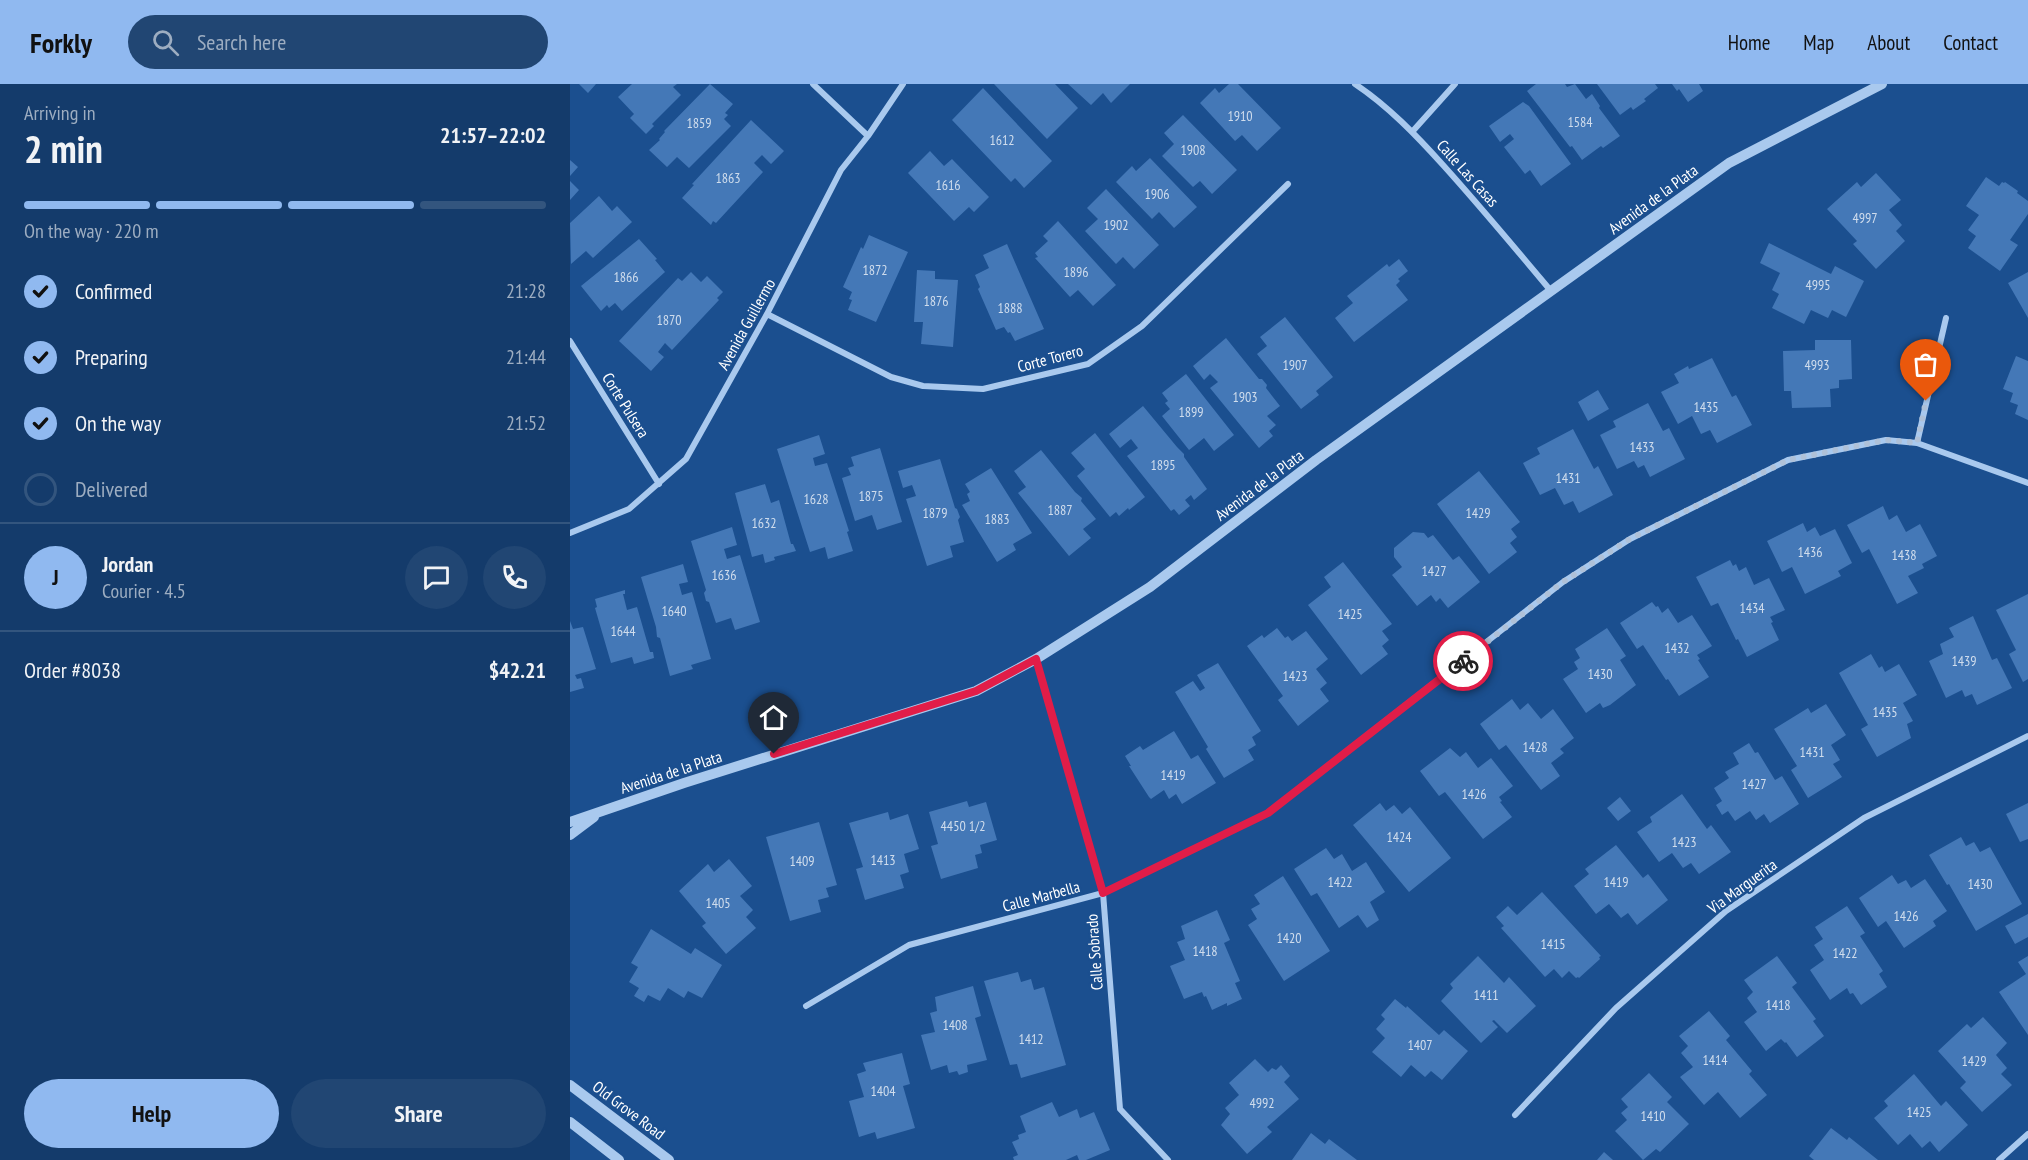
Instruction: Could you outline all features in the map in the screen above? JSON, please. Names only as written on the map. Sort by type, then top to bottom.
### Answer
[{"type":"street","points":[[813,84],[868,136]]},
{"type":"street","name":"Avenida Guillermo","points":[[570,533],[629,509],[686,459],[767,314],[841,170],[868,136],[903,84]]},
{"type":"street","name":"Calle Las Casas","points":[[1355,84],[1412,132],[1470,195],[1551,291]]},
{"type":"street","points":[[1412,132],[1455,84]]},
{"type":"street","name":"Avenida de la Plata","points":[[570,822],[976,691],[1036,659],[1150,587],[1316,460],[1729,163],[1882,84]]},
{"type":"street","name":"Corte Torero","points":[[767,314],[891,377],[923,386],[983,389],[1088,364],[1143,326],[1288,184]]},
{"type":"street","points":[[1917,443],[1946,318]]},
{"type":"street","name":"Corte Pulsera","points":[[570,341],[659,484]]},
{"type":"street","name":"Calle Marbella","points":[[806,1006],[909,945],[1103,893],[1268,813],[1563,582],[1630,539],[1788,460],[1886,440],[1917,443],[2028,483]]},
{"type":"street","name":"Calle Sobrado","points":[[1036,659],[1103,893],[1120,1109],[1168,1160]]},
{"type":"street","name":"Via Marguerita","points":[[1515,1115],[1616,1008],[1726,911],[1864,818],[2028,736]]},
{"type":"street","name":"Avenida de la Plata","points":[[570,836],[604,810]]},
{"type":"street","name":"Old Grove Road","points":[[570,1084],[669,1160]]},
{"type":"street","points":[[570,1122],[619,1160]]},
{"type":"street","points":[[1999,1160],[2028,1134]]},
{"type":"building","points":[[579,84],[596,84],[588,93]]},
{"type":"building","points":[[632,84],[677,84],[673,87],[681,95],[652,124],[654,126],[646,134],[630,118],[634,114],[618,97]]},
{"type":"building","points":[[710,84],[733,104],[725,113],[728,115],[724,119],[731,126],[689,168],[677,157],[667,167],[649,150],[660,140],[664,131]]},
{"type":"building","points":[[994,84],[1055,84],[1078,108],[1047,139]]},
{"type":"building","points":[[1068,84],[1130,84],[1111,103],[1103,93],[1091,105]]},
{"type":"building","points":[[1229,84],[1238,84],[1281,128],[1257,151],[1242,135],[1235,141],[1200,103],[1215,88],[1219,93]]},
{"type":"building","points":[[1536,84],[1565,84],[1567,87],[1575,84],[1586,99],[1592,94],[1599,108],[1620,136],[1582,160],[1527,91]]},
{"type":"building","points":[[1597,84],[1655,84],[1658,88],[1644,99],[1646,101],[1633,110],[1631,107],[1620,115]]},
{"type":"building","points":[[1672,84],[1699,84],[1703,91],[1688,102],[1679,89],[1677,91]]},
{"type":"building","points":[[983,88],[1052,161],[1024,188],[1015,178],[1011,182],[952,120]]},
{"type":"building","points":[[1523,102],[1529,106],[1571,164],[1541,186],[1530,170],[1525,174],[1504,147],[1514,139],[1510,134],[1500,142],[1489,126]]},
{"type":"building","points":[[1183,115],[1237,170],[1212,194],[1200,181],[1193,187],[1162,156],[1174,144],[1164,133]]},
{"type":"building","points":[[751,120],[784,151],[771,164],[762,155],[754,163],[763,172],[716,223],[713,221],[711,225],[682,198]]},
{"type":"building","points":[[930,151],[944,166],[952,159],[989,197],[974,212],[969,207],[954,221],[908,173]]},
{"type":"building","points":[[1150,158],[1197,207],[1174,228],[1159,212],[1152,219],[1116,182],[1132,166],[1136,171]]},
{"type":"building","points":[[570,160],[578,167],[570,176]]},
{"type":"building","points":[[1876,173],[1901,200],[1889,210],[1902,225],[1896,231],[1905,241],[1876,269],[1853,244],[1857,241],[1827,209],[1857,182],[1861,187]]},
{"type":"building","points":[[1986,177],[1999,186],[2005,182],[2028,201],[2028,214],[2010,240],[2018,245],[2000,271],[1968,248],[1976,236],[1968,230],[1979,215],[1966,206]]},
{"type":"building","points":[[570,181],[579,190],[570,200]]},
{"type":"building","points":[[1106,189],[1159,245],[1134,269],[1123,257],[1116,264],[1085,231],[1098,219],[1087,208]]},
{"type":"building","points":[[599,196],[612,211],[617,206],[632,222],[593,258],[586,251],[571,264],[570,223]]},
{"type":"building","points":[[1058,221],[1116,285],[1093,306],[1078,290],[1070,297],[1035,258],[1038,257],[1035,253],[1048,241],[1043,236]]},
{"type":"building","points":[[869,235],[908,252],[876,322],[848,310],[852,292],[843,287]]},
{"type":"building","points":[[639,239],[665,272],[622,311],[615,303],[609,308],[607,305],[601,311],[581,286]]},
{"type":"building","points":[[1769,243],[1831,274],[1835,266],[1864,281],[1846,317],[1832,310],[1828,318],[1811,310],[1804,324],[1772,308],[1779,294],[1772,290],[1780,273],[1760,263]]},
{"type":"building","points":[[1007,244],[1044,329],[1015,341],[1004,327],[996,330],[978,289],[980,287],[975,275],[989,268],[983,255]]},
{"type":"building","points":[[1399,259],[1408,271],[1398,279],[1400,281],[1396,285],[1408,300],[1354,342],[1335,318],[1353,303],[1347,296],[1387,264],[1389,267]]},
{"type":"building","points":[[917,270],[935,271],[935,279],[958,280],[953,347],[921,344],[923,322],[914,322]]},
{"type":"building","points":[[691,272],[701,282],[707,276],[723,292],[717,298],[719,300],[672,350],[665,343],[658,352],[664,357],[651,371],[619,341],[678,278],[682,281]]},
{"type":"building","points":[[2028,272],[2028,318],[2008,283]]},
{"type":"building","points":[[1285,317],[1333,377],[1316,391],[1319,395],[1301,409],[1257,354],[1267,346],[1260,337]]},
{"type":"building","points":[[1226,338],[1259,379],[1267,385],[1266,388],[1280,406],[1267,416],[1276,425],[1269,431],[1273,436],[1259,448],[1210,388],[1218,382],[1210,374],[1204,380],[1193,366]]},
{"type":"building","points":[[1815,340],[1851,340],[1852,379],[1839,380],[1839,388],[1830,389],[1831,407],[1792,408],[1791,391],[1784,391],[1783,351],[1815,350]]},
{"type":"building","points":[[2016,356],[2028,361],[2028,420],[2015,414],[2018,405],[2010,402],[2013,393],[2003,389]]},
{"type":"building","points":[[1712,358],[1732,397],[1736,395],[1752,425],[1717,443],[1710,430],[1701,434],[1692,416],[1678,424],[1661,392],[1679,383],[1674,374],[1688,366],[1689,369]]},
{"type":"building","points":[[1186,374],[1234,435],[1214,451],[1204,438],[1189,450],[1162,416],[1170,409],[1162,393]]},
{"type":"building","points":[[1598,390],[1609,409],[1588,421],[1578,402]]},
{"type":"building","points":[[1648,403],[1663,431],[1669,428],[1685,459],[1650,477],[1644,465],[1638,468],[1634,461],[1617,469],[1600,435],[1616,427],[1613,421]]},
{"type":"building","points":[[1143,406],[1184,454],[1207,489],[1194,500],[1191,495],[1185,500],[1190,506],[1179,515],[1174,509],[1171,511],[1127,456],[1138,448],[1131,439],[1120,448],[1109,434]]},
{"type":"building","points":[[1573,429],[1594,469],[1598,466],[1613,495],[1579,513],[1573,501],[1564,505],[1555,488],[1540,495],[1523,463],[1540,454],[1537,448]]},
{"type":"building","points":[[1095,433],[1145,497],[1119,516],[1116,512],[1110,517],[1077,476],[1085,469],[1071,453]]},
{"type":"building","points":[[819,435],[825,454],[813,458],[815,466],[827,463],[849,531],[847,532],[853,551],[828,559],[825,547],[810,552],[777,449]]},
{"type":"building","points":[[880,448],[902,522],[877,530],[872,515],[855,521],[842,478],[851,475],[848,468],[854,466],[851,457]]},
{"type":"building","points":[[1041,450],[1082,498],[1081,501],[1096,519],[1083,529],[1091,538],[1069,556],[1018,493],[1026,487],[1014,471]]},
{"type":"building","points":[[940,459],[960,517],[958,520],[964,542],[950,546],[953,557],[927,566],[906,499],[916,496],[912,485],[903,488],[898,471]]},
{"type":"building","points":[[991,468],[1032,533],[1013,544],[1016,550],[997,562],[962,505],[970,501],[967,494],[970,492],[965,484]]},
{"type":"building","points":[[1479,471],[1520,522],[1511,529],[1517,537],[1510,543],[1517,552],[1489,574],[1437,504]]},
{"type":"building","points":[[765,484],[771,503],[779,500],[791,544],[796,551],[774,557],[775,560],[765,563],[763,554],[752,557],[735,493]]},
{"type":"building","points":[[1883,506],[1889,520],[1897,515],[1906,532],[1920,524],[1937,556],[1922,564],[1924,568],[1908,576],[1918,593],[1897,604],[1869,549],[1862,553],[1847,525]]},
{"type":"building","points":[[1803,523],[1807,532],[1815,527],[1820,536],[1835,529],[1852,563],[1838,571],[1841,576],[1805,594],[1792,567],[1782,572],[1767,541]]},
{"type":"building","points":[[732,527],[737,545],[724,549],[727,559],[740,555],[760,622],[735,630],[731,618],[716,623],[709,602],[706,601],[704,593],[706,590],[691,541]]},
{"type":"building","points":[[1413,532],[1424,533],[1428,538],[1433,535],[1453,560],[1459,556],[1480,582],[1448,608],[1440,598],[1436,602],[1431,595],[1417,606],[1392,575],[1402,567],[1394,557],[1394,548]]},
{"type":"building","points":[[1730,560],[1733,566],[1736,564],[1739,571],[1746,567],[1754,585],[1769,578],[1785,610],[1770,617],[1779,640],[1747,657],[1718,603],[1711,606],[1696,577]]},
{"type":"building","points":[[1343,562],[1392,624],[1382,631],[1389,640],[1382,646],[1388,654],[1361,675],[1308,605],[1331,587],[1324,577]]},
{"type":"building","points":[[683,564],[688,582],[679,584],[682,595],[692,592],[711,659],[691,665],[693,669],[670,676],[641,577]]},
{"type":"building","points":[[625,590],[623,594],[627,610],[637,607],[650,652],[653,652],[654,658],[634,664],[632,657],[611,663],[595,608],[597,607],[595,599]]},
{"type":"building","points":[[2028,594],[2028,679],[2023,682],[2009,654],[2016,650],[1996,610]]},
{"type":"building","points":[[1652,602],[1662,613],[1668,608],[1678,623],[1692,615],[1712,646],[1697,655],[1709,677],[1679,696],[1643,645],[1637,649],[1620,623]]},
{"type":"building","points":[[1973,616],[1992,660],[1997,658],[2012,688],[1977,705],[1972,694],[1965,697],[1962,690],[1946,698],[1929,661],[1943,654],[1940,644],[1954,637],[1949,628]]},
{"type":"building","points":[[570,621],[573,629],[583,627],[596,669],[575,675],[577,679],[581,678],[584,688],[570,692]]},
{"type":"building","points":[[1277,628],[1285,638],[1288,636],[1292,641],[1306,631],[1328,659],[1316,669],[1327,683],[1320,689],[1329,701],[1298,726],[1278,700],[1283,696],[1247,646],[1262,635],[1264,638]]},
{"type":"building","points":[[1607,628],[1626,656],[1620,660],[1636,685],[1610,705],[1603,708],[1600,703],[1586,713],[1563,679],[1578,669],[1574,662],[1580,658],[1575,649]]},
{"type":"building","points":[[1871,654],[1879,668],[1882,666],[1885,672],[1899,664],[1917,695],[1903,703],[1913,721],[1907,724],[1911,738],[1877,757],[1861,729],[1868,725],[1839,673]]},
{"type":"building","points":[[1218,663],[1261,731],[1252,737],[1256,745],[1248,750],[1254,760],[1224,778],[1175,692],[1193,681],[1200,691],[1205,688],[1197,675]]},
{"type":"building","points":[[1512,699],[1520,710],[1528,703],[1541,719],[1553,709],[1574,738],[1560,749],[1564,753],[1551,763],[1560,776],[1541,790],[1506,745],[1499,750],[1480,724]]},
{"type":"building","points":[[1826,704],[1846,735],[1831,745],[1840,760],[1833,764],[1842,777],[1808,798],[1791,770],[1797,766],[1774,729],[1808,708],[1811,713]]},
{"type":"building","points":[[1174,731],[1191,759],[1198,755],[1216,783],[1182,804],[1176,794],[1169,799],[1164,790],[1151,799],[1125,756],[1140,746],[1143,750]]},
{"type":"building","points":[[1749,743],[1755,753],[1758,752],[1775,780],[1782,776],[1799,804],[1770,823],[1764,814],[1756,820],[1750,811],[1735,821],[1728,811],[1722,815],[1716,805],[1722,801],[1714,788],[1729,778],[1725,772],[1739,764],[1733,753]]},
{"type":"building","points":[[1450,748],[1460,757],[1466,752],[1478,768],[1491,758],[1513,786],[1499,797],[1502,801],[1500,802],[1512,817],[1483,839],[1445,792],[1439,796],[1420,771]]},
{"type":"building","points":[[1682,794],[1707,829],[1711,825],[1731,852],[1699,874],[1691,863],[1683,868],[1672,853],[1659,862],[1637,832],[1652,822],[1650,817]]},
{"type":"building","points":[[1620,797],[1631,811],[1618,821],[1607,808]]},
{"type":"building","points":[[967,801],[969,807],[986,802],[997,840],[980,845],[982,853],[975,855],[978,868],[941,879],[931,846],[938,844],[929,812]]},
{"type":"building","points":[[1380,803],[1386,811],[1394,805],[1402,814],[1410,807],[1451,858],[1409,892],[1353,825]]},
{"type":"building","points":[[2028,803],[2028,839],[2020,842],[2006,814]]},
{"type":"building","points":[[888,812],[890,820],[908,814],[919,849],[904,854],[909,872],[900,875],[904,888],[865,900],[856,869],[863,867],[849,823]]},
{"type":"building","points":[[819,822],[837,885],[826,888],[829,897],[818,900],[821,912],[790,921],[766,837]]},
{"type":"building","points":[[1961,837],[1966,846],[1974,842],[1980,852],[1990,847],[2022,904],[1976,931],[1929,855]]},
{"type":"building","points":[[1616,845],[1643,878],[1648,874],[1668,900],[1637,925],[1628,913],[1621,918],[1609,904],[1596,914],[1574,886],[1589,874],[1585,869]]},
{"type":"building","points":[[1326,848],[1334,859],[1342,854],[1352,871],[1366,862],[1385,892],[1370,902],[1379,920],[1367,928],[1358,915],[1339,928],[1317,893],[1311,896],[1294,869]]},
{"type":"building","points":[[729,859],[752,886],[740,896],[753,910],[746,917],[756,928],[726,954],[702,926],[706,923],[679,891],[708,864],[714,872]]},
{"type":"building","points":[[1892,875],[1898,884],[1906,880],[1911,888],[1925,879],[1947,911],[1933,921],[1936,926],[1904,948],[1886,921],[1878,927],[1859,898]]},
{"type":"building","points":[[1283,876],[1330,951],[1284,981],[1248,925],[1257,919],[1251,909],[1260,904],[1254,895]]},
{"type":"building","points":[[1542,892],[1601,956],[1579,978],[1569,971],[1562,978],[1554,969],[1545,977],[1501,928],[1504,926],[1496,917],[1508,906],[1517,915]]},
{"type":"building","points":[[1847,906],[1865,933],[1860,936],[1883,971],[1879,974],[1887,987],[1861,1005],[1847,988],[1830,1000],[1810,970],[1824,960],[1814,945],[1823,939],[1815,927]]},
{"type":"building","points":[[1217,910],[1230,940],[1224,943],[1240,981],[1235,983],[1242,999],[1212,1010],[1202,992],[1184,999],[1170,966],[1185,960],[1177,942],[1185,939],[1181,926]]},
{"type":"building","points":[[2028,914],[2028,937],[2015,944],[2005,926]]},
{"type":"building","points":[[651,929],[691,954],[695,948],[722,965],[702,998],[688,991],[684,998],[668,988],[660,1001],[648,995],[644,1002],[634,996],[639,988],[629,982],[638,967],[631,963]]},
{"type":"building","points":[[1478,956],[1504,983],[1509,977],[1536,1006],[1507,1033],[1494,1020],[1492,1021],[1498,1027],[1481,1043],[1441,1001],[1453,988],[1450,984]]},
{"type":"building","points":[[1777,956],[1797,983],[1792,987],[1816,1019],[1813,1021],[1824,1036],[1797,1057],[1781,1039],[1766,1051],[1744,1022],[1757,1012],[1747,998],[1753,992],[1744,980]]},
{"type":"building","points":[[2028,956],[2028,1035],[1999,992],[2026,974],[2018,962]]},
{"type":"building","points":[[1018,972],[1021,982],[1031,979],[1034,990],[1044,987],[1066,1065],[1021,1078],[1017,1064],[1010,1065],[984,981]]},
{"type":"building","points":[[973,986],[981,1016],[975,1018],[987,1060],[967,1065],[968,1072],[959,1075],[957,1071],[949,1073],[947,1065],[931,1070],[921,1035],[935,1032],[930,1013],[937,1011],[935,997]]},
{"type":"building","points":[[1395,999],[1406,1008],[1407,1006],[1439,1035],[1444,1030],[1468,1051],[1442,1080],[1431,1071],[1425,1077],[1411,1065],[1401,1077],[1372,1052],[1385,1038],[1376,1029],[1385,1019],[1381,1015]]},
{"type":"building","points":[[1709,1011],[1730,1036],[1726,1040],[1752,1071],[1749,1074],[1767,1095],[1740,1118],[1718,1092],[1704,1105],[1680,1077],[1693,1067],[1681,1053],[1688,1046],[1679,1036]]},
{"type":"building","points":[[1983,1017],[2007,1043],[1996,1055],[2007,1068],[2001,1074],[2012,1085],[1982,1112],[1960,1088],[1966,1082],[1938,1051],[1967,1024],[1971,1028]]},
{"type":"building","points":[[902,1053],[910,1084],[903,1086],[915,1128],[877,1139],[875,1132],[859,1137],[849,1101],[864,1097],[857,1074],[866,1071],[863,1063]]},
{"type":"building","points":[[1255,1059],[1268,1072],[1272,1068],[1276,1070],[1281,1065],[1290,1076],[1284,1082],[1299,1099],[1267,1127],[1272,1132],[1247,1154],[1221,1125],[1230,1114],[1225,1108],[1239,1095],[1229,1083]]},
{"type":"building","points":[[1649,1073],[1672,1097],[1667,1102],[1689,1124],[1660,1152],[1656,1149],[1643,1160],[1615,1131],[1627,1120],[1621,1113],[1628,1107],[1621,1099]]},
{"type":"building","points":[[1914,1074],[1941,1106],[1946,1101],[1968,1125],[1939,1152],[1930,1141],[1922,1148],[1910,1134],[1898,1145],[1874,1118],[1888,1106],[1884,1101]]},
{"type":"building","points":[[1052,1102],[1059,1117],[1077,1109],[1080,1118],[1094,1112],[1110,1150],[1086,1160],[1079,1160],[1077,1155],[1066,1160],[1014,1160],[1013,1157],[1018,1155],[1012,1142],[1019,1139],[1018,1135],[1026,1132],[1020,1116]]},
{"type":"building","points":[[1831,1128],[1847,1140],[1849,1137],[1878,1160],[1814,1160],[1809,1156]]},
{"type":"building","points":[[1311,1133],[1325,1144],[1329,1139],[1357,1160],[1292,1160]]},
{"type":"building","points":[[1604,1152],[1613,1160],[1597,1160]]},
{"type":"way so far","points":[[1463,661],[1563,582],[1630,539],[1788,460],[1886,440],[1917,443],[1926,401]]},
{"type":"route","points":[[774,754],[976,691],[1036,659],[1103,893],[1268,813],[1463,661]]}]
